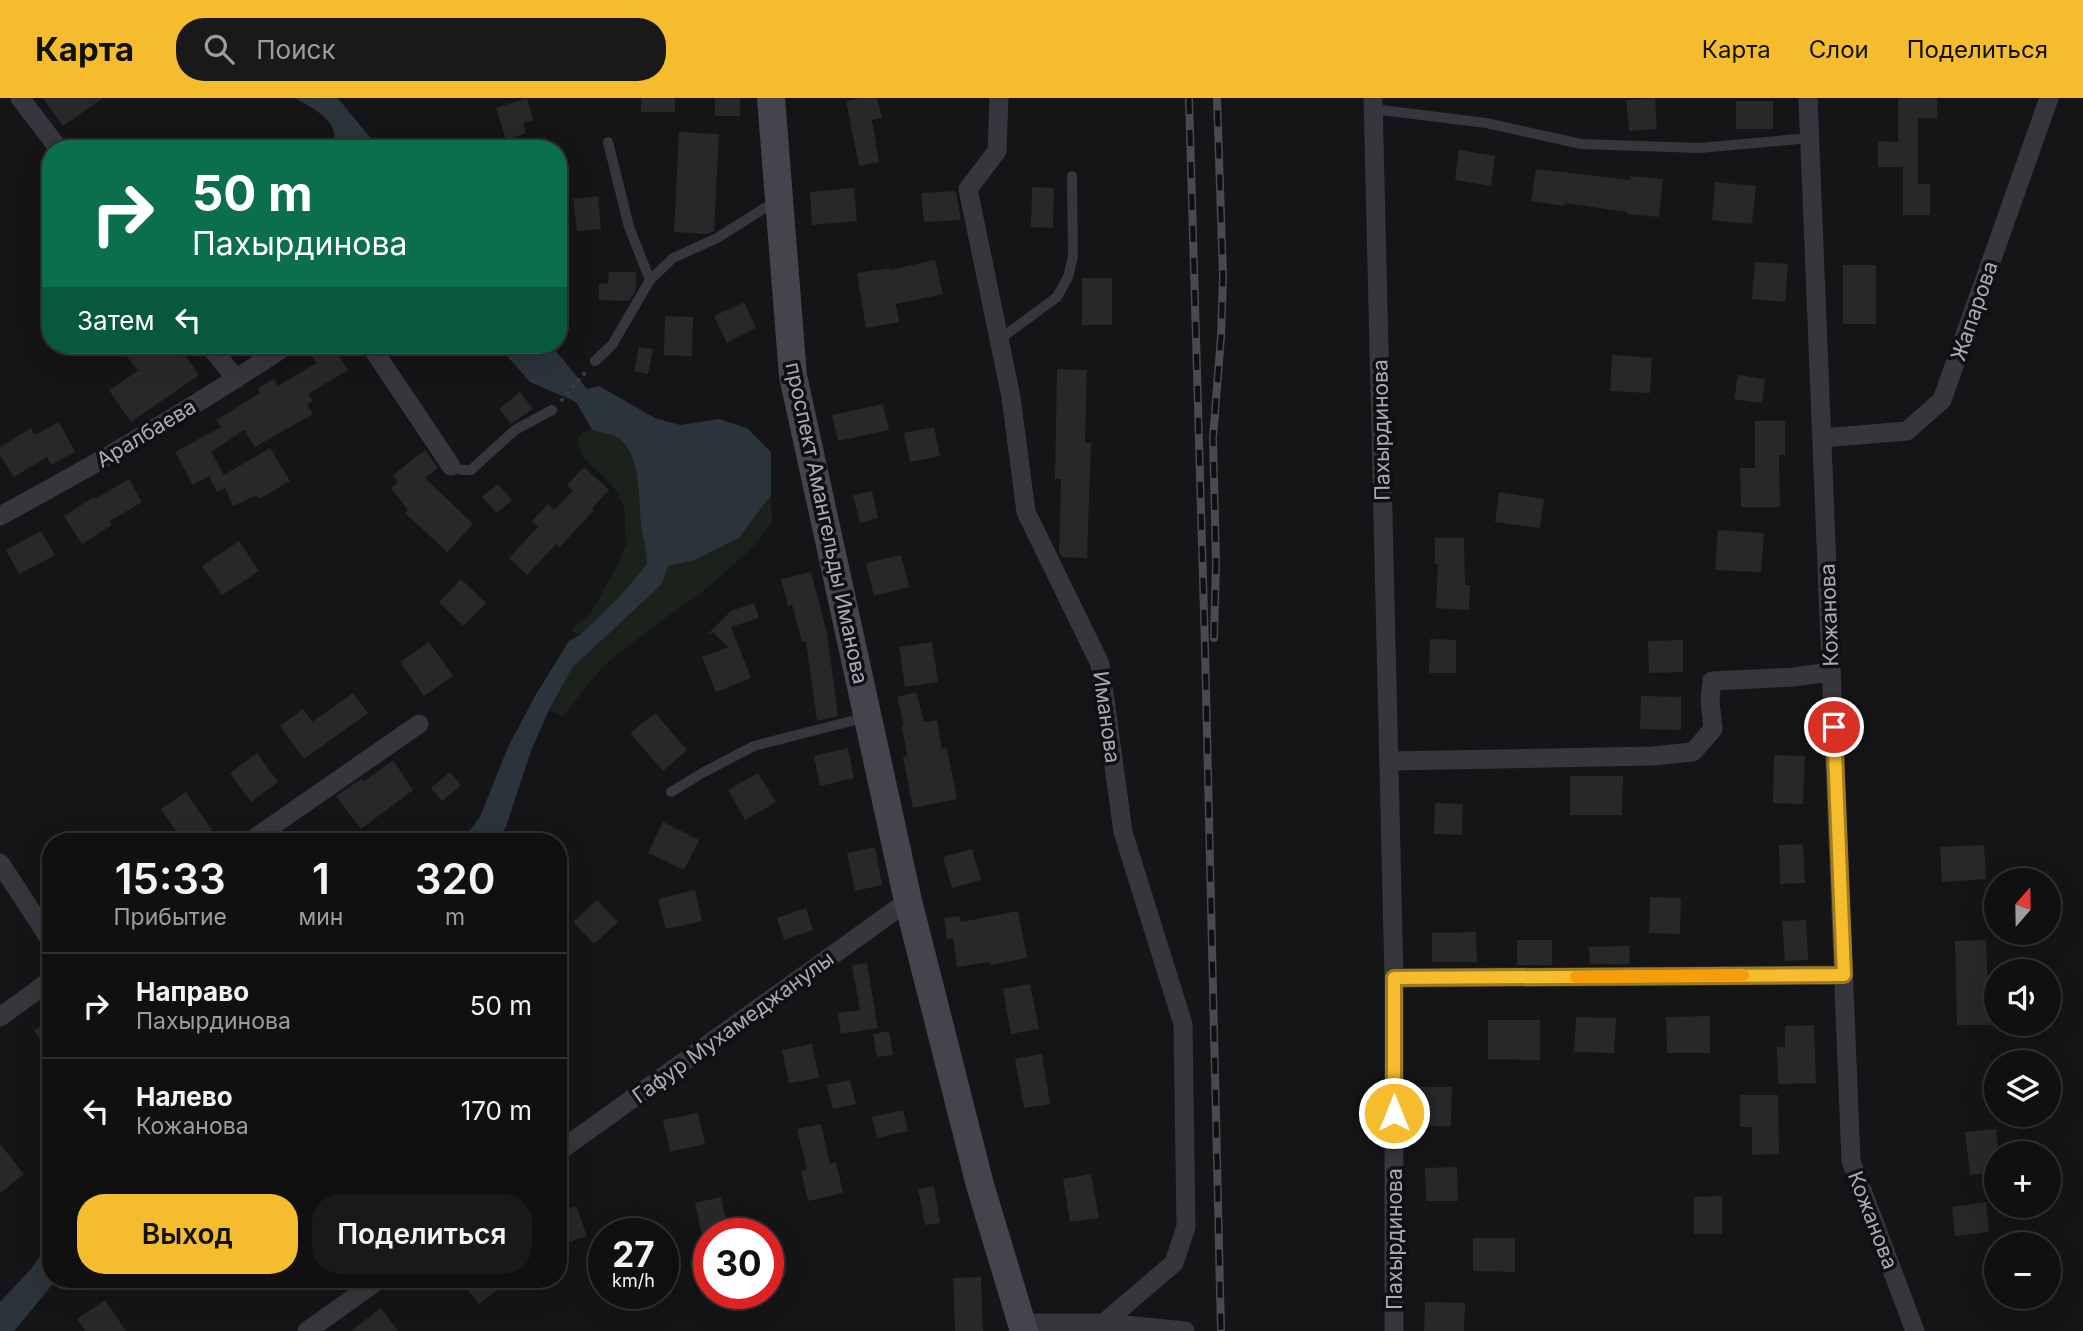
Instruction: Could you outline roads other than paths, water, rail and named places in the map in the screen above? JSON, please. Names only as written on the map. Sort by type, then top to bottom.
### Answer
[{"type":"main road","name":"проспект Амангельды Иманова","points":[[771,98],[793,376],[908,901]]},
{"type":"main road","points":[[908,901],[980,1185],[1023,1327]]},
{"type":"street","points":[[20,98],[51,140]]},
{"type":"street","name":"Иманова","points":[[999,98],[997,151],[968,189],[1012,397],[1026,512],[1100,664],[1123,832],[1183,1024],[1186,1227],[1174,1263],[1104,1324]]},
{"type":"street","name":"Кожанова","points":[[1808,98],[1851,1161],[1915,1331]]},
{"type":"street","name":"Жапарова","points":[[1822,438],[1907,431],[1942,400],[2049,98]]},
{"type":"street","name":"Пахырдинова","points":[[1373,103],[1394,978],[1394,1331]]},
{"type":"street","points":[[216,354],[236,379]]},
{"type":"street","name":"Аралбаева","points":[[0,516],[81,472],[274,354]]},
{"type":"street","points":[[376,354],[451,466]]},
{"type":"street","points":[[1389,761],[1653,756],[1693,752],[1713,729],[1710,699],[1712,681],[1832,672]]},
{"type":"street","points":[[262,833],[419,724]]},
{"type":"street","points":[[0,863],[42,927]]},
{"type":"street","name":"Гафур Мухамеджанулы","points":[[567,1146],[908,901]]},
{"type":"street","points":[[1394,978],[1844,975]]},
{"type":"street","points":[[0,1017],[42,987]]},
{"type":"street","points":[[307,1331],[367,1288]]},
{"type":"street","points":[[1023,1327],[1104,1324],[1185,1331]]},
{"type":"lane","points":[[1373,103],[1486,123],[1581,144],[1699,148],[1810,138]]},
{"type":"lane","points":[[608,142],[629,227],[650,280]]},
{"type":"lane","points":[[999,339],[1057,297],[1068,277],[1073,257],[1072,176]]},
{"type":"lane","points":[[595,361],[612,345],[650,280],[673,258],[717,238],[779,199]]},
{"type":"lane","points":[[451,466],[471,470],[515,430],[552,410]]},
{"type":"lane","points":[[671,792],[754,746],[867,716]]},
{"type":"waterway","points":[[326,98],[361,140]]},
{"type":"railway","points":[[1189,98],[1221,1331]]},
{"type":"railway","points":[[1214,638],[1216,562],[1213,438],[1223,277],[1217,98]]}]
